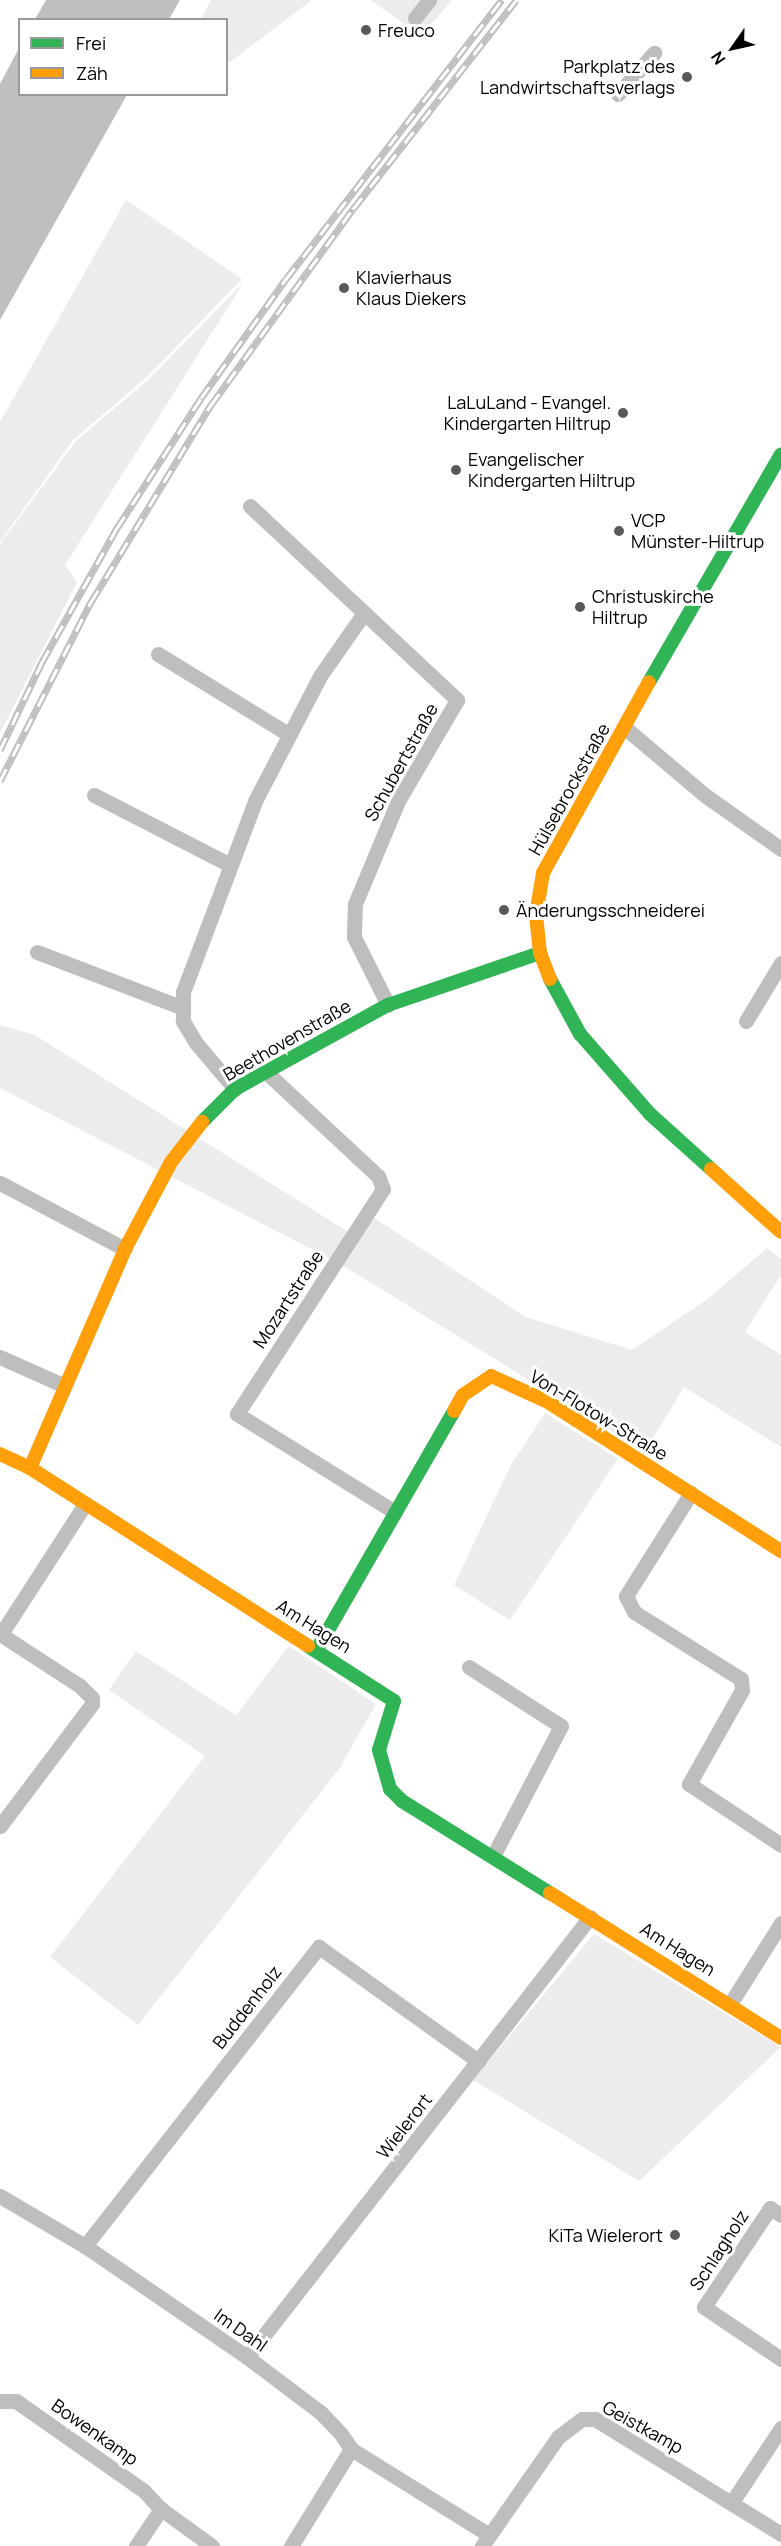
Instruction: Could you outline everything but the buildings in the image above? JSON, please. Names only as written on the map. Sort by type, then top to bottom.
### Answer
[{"type":"street","points":[[416,18],[429,0]]},
{"type":"street","points":[[618,94],[654,53]]},
{"type":"street","name":"Hülsebrockstraße","points":[[781,454],[543,873],[536,915],[540,953],[556,995],[580,1034],[650,1114],[781,1232]]},
{"type":"street","name":"Schubertstraße","points":[[250,506],[457,700],[399,801],[355,904],[354,937],[388,1005]]},
{"type":"street","points":[[235,1089],[196,1044],[181,1007],[228,864],[288,734],[320,676],[364,614]]},
{"type":"street","points":[[158,654],[288,734]]},
{"type":"street","points":[[624,727],[706,796],[781,849]]},
{"type":"street","points":[[94,795],[228,864]]},
{"type":"street","points":[[37,952],[181,1007]]},
{"type":"street","name":"Beethovenstraße","points":[[30,1468],[63,1385],[125,1250],[171,1162],[203,1120],[235,1089],[388,1005],[540,953]]},
{"type":"street","points":[[746,1021],[781,963]]},
{"type":"street","name":"Mozartstraße","points":[[266,1072],[378,1176],[383,1189],[237,1414],[395,1512]]},
{"type":"street","points":[[0,1182],[125,1250]]},
{"type":"street","points":[[0,1357],[63,1385]]},
{"type":"street","name":"Von-Flotow-Straße","points":[[316,1651],[463,1395],[490,1376],[548,1402],[781,1551]]},
{"type":"street","points":[[0,1454],[30,1468]]},
{"type":"street","name":"Am Hagen","points":[[30,1468],[394,1701],[379,1750],[390,1789],[402,1801],[781,2038]]},
{"type":"street","points":[[691,1493],[626,1596],[634,1612],[741,1679],[742,1690],[689,1784],[781,1845]]},
{"type":"street","points":[[0,1826],[92,1704],[92,1698],[80,1686],[0,1634],[85,1504]]},
{"type":"street","points":[[469,1667],[561,1726],[493,1856]]},
{"type":"street","name":"Wielerort","points":[[247,2357],[590,1917]]},
{"type":"street","points":[[730,2004],[781,1923]]},
{"type":"street","name":"Buddenholz","points":[[85,2246],[319,1947],[478,2061]]},
{"type":"street","name":"Im Dahl","points":[[0,2196],[85,2246],[247,2357],[321,2413],[351,2449]]},
{"type":"street","name":"Schlagholz","points":[[781,2215],[770,2208],[704,2307],[781,2359]]},
{"type":"street","name":"Bowenkamp","points":[[0,2401],[16,2401],[144,2491],[161,2509],[212,2546]]},
{"type":"street","name":"Geistkamp","points":[[351,2449],[486,2540],[558,2437],[582,2419],[595,2419],[781,2534]]},
{"type":"street","points":[[732,2502],[781,2428]]},
{"type":"street","points":[[291,2546],[351,2449]]},
{"type":"street","points":[[136,2546],[161,2509]]},
{"type":"shaded area","points":[[46,0],[180,0],[170,18],[36,18]]},
{"type":"shaded area","points":[[211,0],[312,0],[228,63],[228,18],[202,18]]},
{"type":"shaded area","points":[[371,0],[452,0],[421,36]]},
{"type":"shaded area","points":[[18,50],[18,96],[126,96],[0,320],[0,84]]},
{"type":"shaded area","points":[[126,200],[242,279],[148,376],[73,440],[0,542],[0,422]]},
{"type":"shaded area","points":[[244,282],[65,565],[77,582],[0,733],[0,544],[76,441],[148,380]]},
{"type":"shaded area","points":[[0,1025],[35,1035],[358,1238],[373,1217],[526,1317],[632,1350],[709,1298],[767,1248],[781,1259],[781,1275],[745,1332],[781,1355],[781,1447],[684,1387],[645,1451],[342,1265],[0,1088]]},
{"type":"shaded area","points":[[545,1413],[618,1459],[510,1620],[454,1585],[511,1465]]},
{"type":"shaded area","points":[[289,1646],[376,1704],[339,1769],[138,2025],[50,1957],[205,1756],[109,1690],[136,1651],[236,1715]]},
{"type":"shaded area","points":[[594,1934],[781,2047],[639,2181],[473,2080]]},
{"type":"railway","points":[[0,750],[42,662],[117,528],[201,398],[286,279],[502,0]]},
{"type":"railway","points":[[0,781],[91,602],[211,405],[353,209],[516,0]]},
{"type":"traffic: fast","points":[[649,682],[781,454]]},
{"type":"traffic: fast","points":[[202,1122],[235,1089],[388,1005],[540,953]]},
{"type":"traffic: fast","points":[[550,979],[580,1034],[650,1114],[711,1169]]},
{"type":"traffic: fast","points":[[316,1651],[454,1411]]},
{"type":"traffic: fast","points":[[308,1646],[394,1701],[379,1750],[390,1789],[402,1801],[550,1893]]},
{"type":"traffic: slow","points":[[550,979],[540,953],[536,915],[543,873],[649,682]]},
{"type":"traffic: slow","points":[[30,1468],[125,1249],[171,1162],[202,1122]]},
{"type":"traffic: slow","points":[[711,1169],[781,1232]]},
{"type":"traffic: slow","points":[[454,1411],[463,1395],[491,1376],[548,1402],[781,1551]]},
{"type":"traffic: slow","points":[[0,1454],[30,1468],[308,1646]]},
{"type":"traffic: slow","points":[[550,1893],[781,2038]]},
{"type":"place","name":"Freuco","points":[[366,30]]},
{"type":"place","name":"Parkplatz des Landwirtschaftsverlags","points":[[687,77]]},
{"type":"place","name":"Klavierhaus Klaus Diekers","points":[[344,288]]},
{"type":"place","name":"LaLuLand - Evangel. Kindergarten Hiltrup","points":[[623,413]]},
{"type":"place","name":"Evangelischer Kindergarten Hiltrup","points":[[456,470]]},
{"type":"place","name":"VCP Münster-Hiltrup","points":[[619,531]]},
{"type":"place","name":"Christuskirche Hiltrup","points":[[580,607]]},
{"type":"place","name":"Änderungsschneiderei","points":[[504,910]]},
{"type":"place","name":"KiTa Wielerort","points":[[675,2235]]}]
